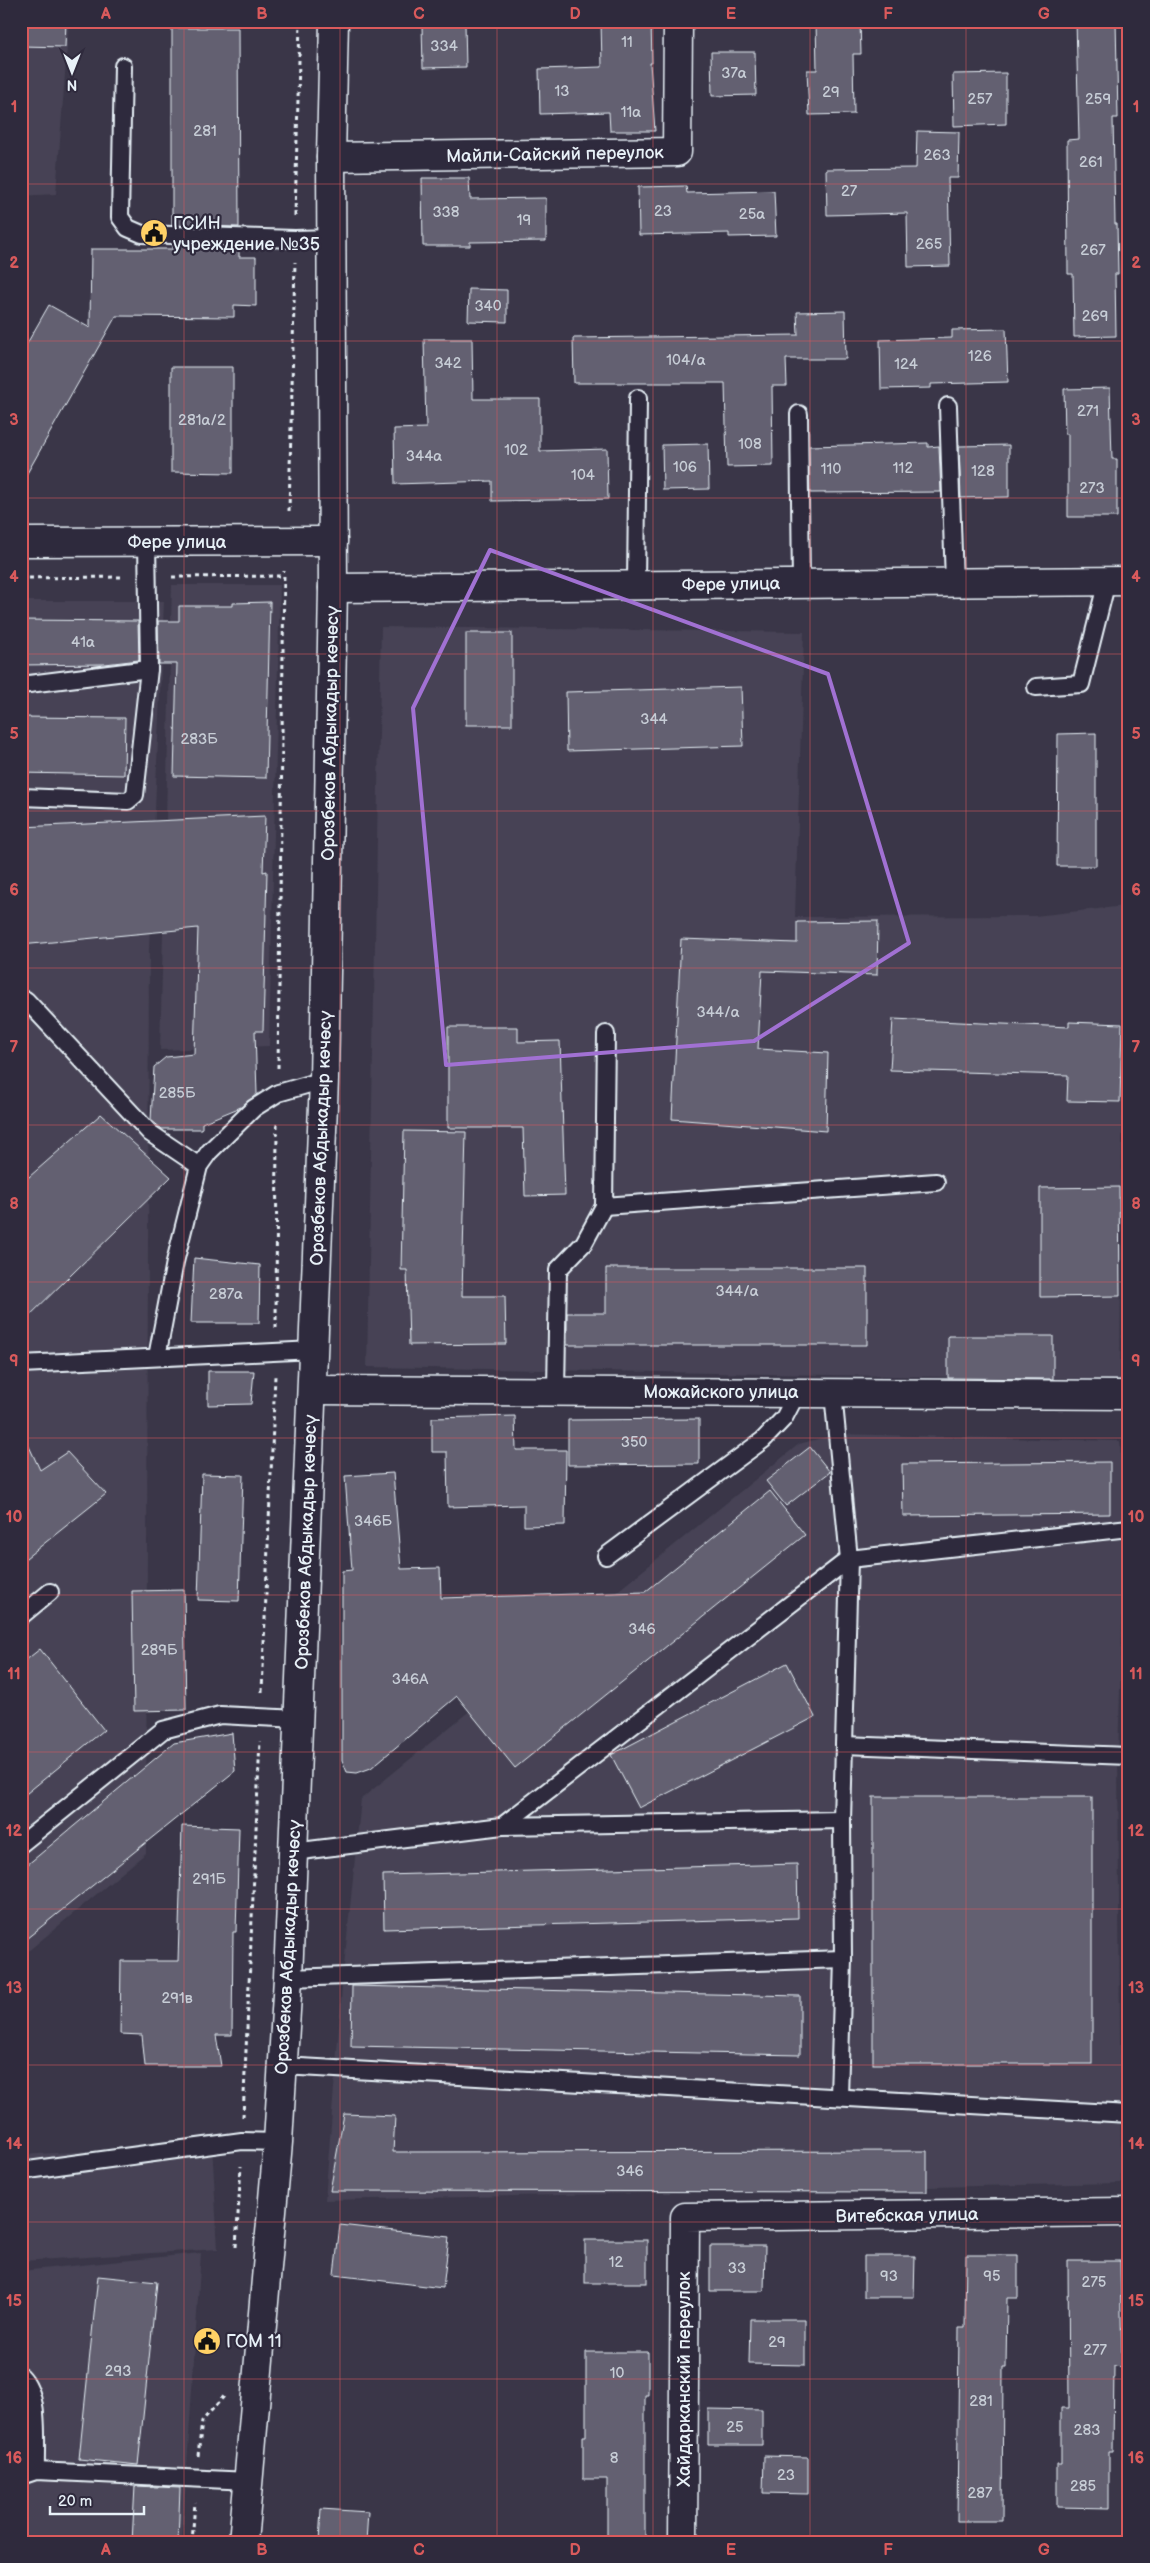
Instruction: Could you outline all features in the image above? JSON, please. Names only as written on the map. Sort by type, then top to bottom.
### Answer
[{"type":"street","name":"Орозбеков Абдыкадыр көчөсү","points":[[243,2542],[283,2066],[313,1390],[324,1080],[333,588],[331,157],[334,21]]},
{"type":"street","name":"Майли-Сайский переулок","points":[[331,157],[677,152],[678,21]]},
{"type":"street","name":"Фере улица","points":[[21,542],[333,541]]},
{"type":"street","name":"Фере улица","points":[[333,588],[1118,581]]},
{"type":"street","name":"Можайского улица","points":[[313,1390],[1129,1395]]},
{"type":"street","name":"Витебская улица","points":[[685,2217],[1129,2212]]},
{"type":"street","name":"Хайдарканский переулок","points":[[683,2542],[685,2217]]},
{"type":"lane","points":[[123,66],[120,217],[128,228],[142,234],[295,239],[332,238]]},
{"type":"lane","points":[[636,585],[638,398]]},
{"type":"lane","points":[[948,406],[954,582]]},
{"type":"lane","points":[[799,414],[801,584]]},
{"type":"lane","points":[[21,797],[128,801],[132,799],[149,670],[146,541]]},
{"type":"lane","points":[[1036,687],[1081,684],[1118,581]]},
{"type":"lane","points":[[21,685],[149,670]]},
{"type":"lane","points":[[26,1000],[150,1133],[198,1166]]},
{"type":"lane","points":[[556,1391],[558,1270],[584,1243],[604,1206],[606,1034]]},
{"type":"lane","points":[[157,1357],[175,1262],[198,1166],[209,1152],[254,1108],[278,1093],[324,1080]]},
{"type":"lane","points":[[604,1206],[936,1182]]},
{"type":"lane","points":[[21,1364],[276,1350],[314,1350]]},
{"type":"lane","points":[[606,1556],[763,1440],[784,1418],[797,1393]]},
{"type":"lane","points":[[833,1393],[850,1559],[842,1820],[843,1959],[839,2097]]},
{"type":"lane","points":[[502,1826],[850,1559],[1129,1528]]},
{"type":"lane","points":[[21,1616],[50,1592]]},
{"type":"lane","points":[[21,1844],[163,1730],[220,1715],[299,1720]]},
{"type":"lane","points":[[844,1745],[1129,1756]]},
{"type":"lane","points":[[293,1852],[502,1826],[842,1820]]},
{"type":"lane","points":[[288,1978],[843,1959]]},
{"type":"lane","points":[[283,2066],[1129,2114]]},
{"type":"lane","points":[[21,2171],[242,2141],[278,2142]]},
{"type":"lane","points":[[21,2376],[28,2383],[34,2399],[29,2473],[196,2477],[249,2481]]},
{"type":"path","points":[[236,2256],[276,1350],[284,576],[289,541],[300,21]]},
{"type":"path","points":[[192,2542],[202,2421],[228,2392]]},
{"type":"highlighted area","points":[[490,550],[828,674],[909,943],[754,1041],[446,1065],[413,708]]},
{"type":"shaded area","points":[[21,21],[69,21],[56,194],[21,196]]},
{"type":"shaded area","points":[[172,585],[280,585],[269,1046],[160,1050]]},
{"type":"shaded area","points":[[21,601],[164,601],[149,949],[146,1853],[21,1957]]},
{"type":"shaded area","points":[[381,627],[804,632],[795,917],[1035,916],[1124,906],[1120,1380],[367,1367]]},
{"type":"shaded area","points":[[837,1434],[1120,1441],[1125,1528],[1118,1756],[1121,2183],[325,2200],[343,1976],[361,1799],[799,1444]]},
{"type":"shaded area","points":[[212,2144],[218,2249],[21,2261],[21,2155]]},
{"type":"shaded area","points":[[201,2253],[182,2542],[21,2542],[21,2271]]},
{"type":"building","points":[[21,21],[66,21],[65,47],[21,46]]},
{"type":"building","points":[[601,21],[651,21],[652,63],[650,63],[655,131],[610,131],[609,112],[540,114],[539,69],[602,67]]},
{"type":"building","points":[[816,21],[860,21],[861,54],[853,54],[854,114],[809,115],[807,70],[817,70]]},
{"type":"building","points":[[1076,21],[1116,21],[1118,118],[1113,118],[1118,274],[1115,274],[1116,336],[1074,337],[1073,274],[1068,274],[1067,140],[1079,139]]},
{"type":"building","points":[[465,24],[466,67],[423,68],[422,25]]},
{"type":"building","points":[[172,28],[238,28],[239,227],[172,225]]},
{"type":"building","points":[[711,52],[755,52],[756,95],[712,96]]},
{"type":"building","points":[[1006,73],[1006,124],[954,126],[953,74]]},
{"type":"building","points":[[917,131],[959,132],[958,178],[948,178],[950,266],[908,267],[907,213],[827,215],[826,169],[916,168]]},
{"type":"building","points":[[422,178],[469,178],[470,199],[546,198],[546,241],[470,242],[470,246],[423,246]]},
{"type":"building","points":[[686,186],[687,193],[774,191],[776,236],[729,237],[729,233],[639,235],[638,187]]},
{"type":"building","points":[[173,245],[239,247],[239,257],[256,257],[256,306],[234,305],[234,317],[116,316],[21,484],[21,354],[49,305],[90,328],[91,249],[173,249]]},
{"type":"building","points":[[469,289],[507,290],[507,322],[468,321]]},
{"type":"building","points":[[845,311],[846,359],[786,359],[787,386],[772,386],[773,466],[727,467],[725,383],[574,383],[573,338],[798,335],[797,312]]},
{"type":"building","points":[[1006,329],[1008,382],[931,384],[931,388],[881,389],[880,340],[952,338],[952,330]]},
{"type":"building","points":[[424,339],[472,339],[473,399],[540,399],[540,451],[607,449],[608,499],[492,501],[492,481],[395,484],[394,429],[426,428]]},
{"type":"building","points":[[171,367],[233,367],[233,473],[171,472]]},
{"type":"building","points":[[1110,388],[1112,459],[1117,459],[1117,517],[1068,517],[1068,434],[1065,434],[1064,389]]},
{"type":"building","points":[[928,443],[928,447],[939,446],[941,492],[810,493],[809,446]]},
{"type":"building","points":[[708,444],[709,489],[663,490],[662,445]]},
{"type":"building","points":[[1009,445],[1009,497],[961,498],[959,446]]},
{"type":"building","points":[[270,602],[266,778],[174,776],[177,664],[159,664],[158,621],[179,621],[179,606],[233,606],[233,603]]},
{"type":"building","points":[[21,620],[138,621],[139,660],[105,664],[21,665]]},
{"type":"building","points":[[466,633],[512,633],[512,725],[466,725]]},
{"type":"building","points":[[741,687],[743,746],[567,751],[566,692]]},
{"type":"building","points":[[21,717],[125,718],[124,775],[21,773]]},
{"type":"building","points":[[1096,733],[1096,866],[1057,866],[1058,734]]},
{"type":"building","points":[[265,816],[263,872],[267,871],[263,1031],[255,1031],[257,1094],[241,1107],[202,1123],[202,1129],[162,1129],[151,1120],[154,1067],[166,1057],[194,1054],[198,928],[21,945],[21,827]]},
{"type":"building","points":[[878,921],[877,975],[762,971],[758,1049],[828,1053],[826,1131],[672,1119],[681,939],[797,943],[797,922]]},
{"type":"building","points":[[893,1019],[1069,1027],[1069,1022],[1122,1024],[1120,1102],[1067,1101],[1068,1075],[890,1070]]},
{"type":"building","points":[[448,1027],[518,1027],[518,1042],[560,1041],[565,1195],[525,1196],[523,1128],[448,1128]]},
{"type":"building","points":[[101,1114],[171,1177],[21,1324],[21,1184]]},
{"type":"building","points":[[404,1131],[466,1132],[462,1296],[505,1296],[506,1344],[409,1345],[407,1270],[401,1270]]},
{"type":"building","points":[[1119,1187],[1120,1296],[1040,1297],[1040,1188]]},
{"type":"building","points":[[194,1258],[260,1265],[259,1323],[191,1323]]},
{"type":"building","points":[[606,1268],[867,1268],[867,1345],[567,1345],[567,1313],[606,1313]]},
{"type":"building","points":[[948,1336],[1053,1336],[1053,1379],[948,1378]]},
{"type":"building","points":[[208,1371],[254,1371],[251,1404],[208,1405]]},
{"type":"building","points":[[515,1416],[516,1450],[566,1450],[565,1525],[524,1526],[524,1505],[448,1507],[447,1452],[432,1452],[432,1418]]},
{"type":"building","points":[[699,1419],[699,1464],[568,1465],[568,1420]]},
{"type":"building","points":[[21,1429],[40,1470],[67,1452],[106,1494],[21,1562]]},
{"type":"building","points":[[810,1447],[830,1472],[786,1506],[766,1481]]},
{"type":"building","points":[[1110,1462],[1110,1514],[903,1516],[902,1464]]},
{"type":"building","points":[[393,1473],[401,1569],[440,1568],[441,1598],[645,1592],[770,1491],[805,1535],[515,1768],[457,1696],[371,1768],[357,1773],[347,1772],[342,1760],[342,1571],[352,1570],[345,1476]]},
{"type":"building","points":[[202,1474],[243,1475],[239,1601],[198,1600]]},
{"type":"building","points":[[184,1590],[186,1710],[134,1711],[132,1591]]},
{"type":"building","points":[[40,1649],[104,1730],[21,1798],[21,1664]]},
{"type":"building","points":[[787,1663],[815,1717],[639,1808],[611,1755]]},
{"type":"building","points":[[232,1733],[235,1771],[21,1943],[21,1870],[174,1743]]},
{"type":"building","points":[[873,1797],[1092,1797],[1092,2064],[873,2064]]},
{"type":"building","points":[[182,1826],[239,1828],[236,1932],[233,1932],[232,2035],[216,2035],[221,2066],[145,2066],[142,2035],[120,2034],[121,1961],[178,1961]]},
{"type":"building","points":[[797,1864],[798,1918],[384,1929],[383,1875]]},
{"type":"building","points":[[352,1986],[800,1996],[800,2055],[351,2046]]},
{"type":"building","points":[[344,2114],[395,2116],[393,2152],[927,2151],[927,2192],[330,2191]]},
{"type":"building","points":[[340,2225],[449,2237],[443,2288],[334,2275]]},
{"type":"building","points":[[585,2240],[647,2240],[647,2283],[585,2283]]},
{"type":"building","points":[[710,2246],[765,2246],[764,2291],[710,2291]]},
{"type":"building","points":[[966,2255],[1018,2255],[1018,2298],[1007,2298],[1006,2367],[1003,2367],[1002,2521],[957,2521],[959,2328],[965,2328]]},
{"type":"building","points":[[864,2256],[915,2256],[914,2297],[864,2297]]},
{"type":"building","points":[[1068,2261],[1120,2261],[1122,2367],[1114,2366],[1113,2451],[1109,2451],[1109,2508],[1057,2507],[1057,2464],[1061,2464],[1061,2408],[1069,2408]]},
{"type":"building","points":[[98,2276],[157,2282],[138,2465],[79,2459]]},
{"type":"building","points":[[750,2319],[805,2319],[805,2365],[749,2364]]},
{"type":"building","points":[[586,2352],[648,2352],[648,2395],[645,2395],[645,2542],[607,2542],[607,2479],[583,2479],[583,2436],[586,2436]]},
{"type":"building","points":[[708,2409],[762,2410],[762,2445],[708,2445]]},
{"type":"building","points":[[764,2456],[808,2457],[808,2494],[763,2493]]},
{"type":"building","points":[[135,2486],[180,2488],[178,2542],[132,2542]]},
{"type":"building","points":[[321,2509],[368,2512],[366,2542],[319,2542]]},
{"type":"place","name":"ГСИН учреждение №35","points":[[154,233]]},
{"type":"place","name":"ГОМ 11","points":[[207,2341]]}]
